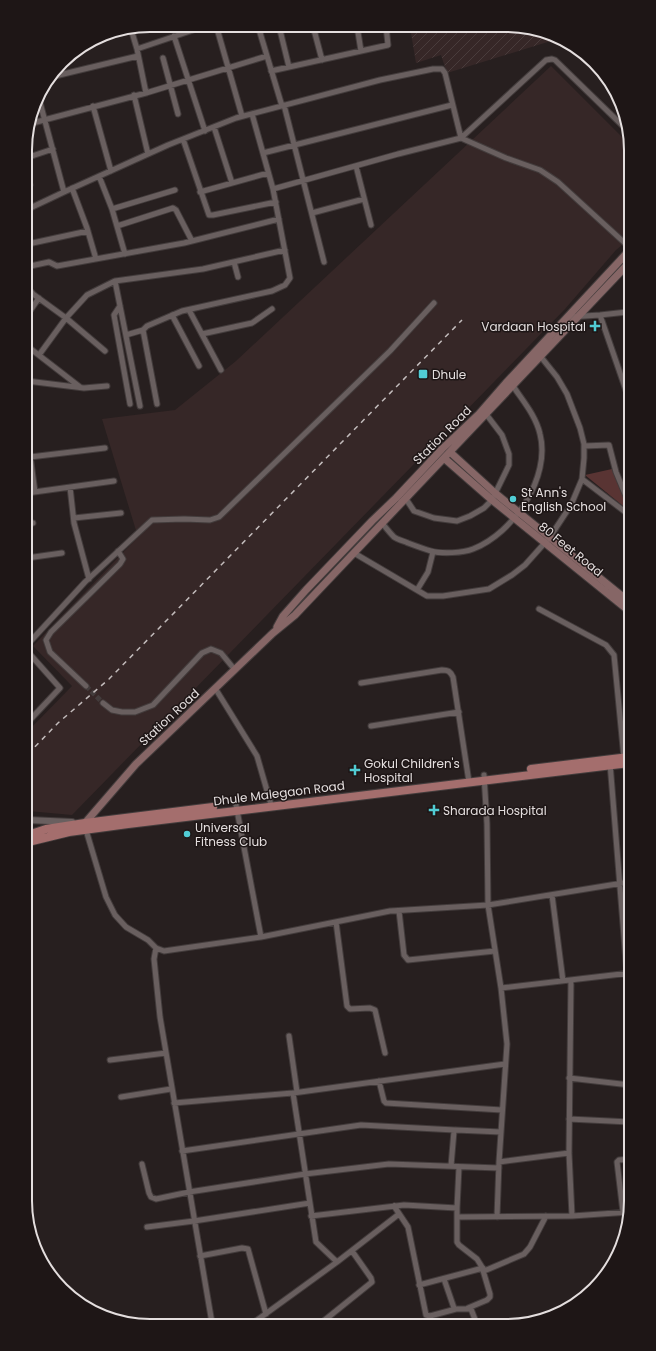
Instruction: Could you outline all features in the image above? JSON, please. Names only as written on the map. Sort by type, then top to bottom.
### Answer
[{"type":"main road","name":"Station Road","points":[[273,633],[283,616],[306,590],[442,449],[479,414],[624,256]]},
{"type":"main road","name":"Station Road","points":[[85,826],[136,764],[273,633],[293,617],[624,268]]},
{"type":"main road","name":"80 Feet Road","points":[[450,452],[495,493],[516,515]]},
{"type":"main road","name":"80 Feet Road","points":[[444,458],[492,500],[516,515],[624,598]]},
{"type":"main road","name":"80 Feet Road","points":[[548,540],[624,606]]},
{"type":"main road","name":"Dhule Malegaon Road","points":[[32,834],[46,829],[85,826],[270,804],[624,760]]},
{"type":"main road","name":"Dhule Malegaon Road","points":[[32,841],[69,832],[85,826]]},
{"type":"street","points":[[137,49],[186,32]]},
{"type":"street","points":[[218,32],[242,116]]},
{"type":"street","points":[[260,32],[295,144],[324,262]]},
{"type":"street","points":[[280,32],[289,67]]},
{"type":"street","points":[[315,32],[322,60]]},
{"type":"street","points":[[358,32],[361,51]]},
{"type":"street","points":[[272,71],[388,45],[387,32]]},
{"type":"street","points":[[132,33],[146,93]]},
{"type":"street","points":[[174,36],[204,131]]},
{"type":"street","points":[[59,75],[138,56]]},
{"type":"street","points":[[35,122],[146,93],[267,56]]},
{"type":"street","points":[[163,58],[178,114]]},
{"type":"street","points":[[273,189],[461,138],[546,60],[555,60],[621,124]]},
{"type":"street","points":[[32,207],[148,154],[242,116],[380,80],[439,68],[444,70],[445,73],[461,138]]},
{"type":"street","points":[[134,96],[148,154]]},
{"type":"street","points":[[263,153],[452,105]]},
{"type":"street","points":[[41,106],[64,192]]},
{"type":"street","points":[[93,106],[111,171]]},
{"type":"street","points":[[126,335],[143,330],[147,326],[172,315],[270,292],[285,285],[290,278],[273,189],[252,114]]},
{"type":"street","points":[[214,127],[232,183]]},
{"type":"street","points":[[461,138],[540,170],[558,182],[624,242]]},
{"type":"street","points":[[183,140],[207,213],[211,215],[276,202]]},
{"type":"street","points":[[32,156],[52,149]]},
{"type":"street","points":[[356,166],[371,226]]},
{"type":"street","points":[[200,192],[268,173]]},
{"type":"street","points":[[100,176],[112,209],[125,254]]},
{"type":"street","points":[[72,188],[88,231],[96,259]]},
{"type":"street","points":[[112,209],[175,190]]},
{"type":"street","points":[[312,213],[364,199]]},
{"type":"street","points":[[117,226],[173,208],[176,210],[192,241]]},
{"type":"street","points":[[32,266],[49,262],[57,266],[125,254],[192,241],[279,219]]},
{"type":"street","points":[[32,243],[88,231]]},
{"type":"street","points":[[39,355],[66,318],[88,294],[114,281],[197,270],[285,250]]},
{"type":"street","points":[[234,262],[238,277]]},
{"type":"street","points":[[114,281],[140,406]]},
{"type":"street","points":[[33,294],[66,318],[105,351]]},
{"type":"street","points":[[32,307],[38,298]]},
{"type":"street","points":[[32,640],[89,579],[152,520],[210,520],[219,517],[390,351],[434,303]]},
{"type":"street","points":[[120,306],[114,315],[130,404]]},
{"type":"street","points":[[202,334],[252,323],[272,309]]},
{"type":"street","points":[[189,310],[222,370]]},
{"type":"street","points":[[569,317],[624,312]]},
{"type":"street","points":[[172,315],[199,366]]},
{"type":"street","points":[[600,315],[624,384]]},
{"type":"street","points":[[143,330],[157,404]]},
{"type":"street","points":[[32,350],[80,387]]},
{"type":"street","points":[[354,553],[427,596],[456,594],[489,589],[525,565],[548,540],[571,505],[582,479],[584,446],[580,428],[567,394],[557,377],[541,357]]},
{"type":"street","points":[[32,382],[80,387],[107,386]]},
{"type":"street","points":[[382,523],[395,538],[433,552],[459,552],[473,549],[502,530],[516,515],[531,493],[539,474],[542,459],[540,433],[534,418],[513,386]]},
{"type":"street","points":[[406,499],[414,511],[434,518],[457,521],[484,508],[492,500],[509,465],[509,454],[502,435],[486,414]]},
{"type":"street","points":[[584,446],[609,445],[616,472],[624,491]]},
{"type":"street","points":[[32,456],[105,448]]},
{"type":"street","points":[[32,474],[35,492]]},
{"type":"street","points":[[582,479],[624,511]]},
{"type":"street","points":[[32,492],[114,481]]},
{"type":"street","points":[[70,488],[74,518],[89,579]]},
{"type":"street","points":[[74,518],[121,513]]},
{"type":"street","points":[[86,686],[50,652],[46,640],[51,632],[120,564],[123,559],[118,551]]},
{"type":"street","points":[[417,590],[428,572],[433,552]]},
{"type":"street","points":[[32,557],[62,553]]},
{"type":"street","points":[[539,609],[606,645],[614,655],[624,729]]},
{"type":"street","points":[[103,703],[112,710],[122,712],[135,712],[153,705],[202,653],[211,649],[221,653],[235,670]]},
{"type":"street","points":[[32,656],[60,688],[32,718]]},
{"type":"street","points":[[361,683],[447,670],[450,672],[453,677],[469,779]]},
{"type":"street","points":[[215,688],[257,756],[270,804]]},
{"type":"street","points":[[371,726],[459,712]]},
{"type":"street","points":[[610,762],[624,933]]},
{"type":"street","points":[[484,778],[488,824],[488,905],[501,988],[507,1044],[497,1217]]},
{"type":"street","points":[[236,808],[261,937]]},
{"type":"street","points":[[32,820],[85,826],[106,897],[115,916],[126,926],[148,940],[156,948],[164,951],[261,937],[390,911],[488,905],[624,883]]},
{"type":"street","points":[[552,895],[562,981]]},
{"type":"street","points":[[399,911],[404,955],[408,960],[495,952]]},
{"type":"street","points":[[336,922],[347,1006],[350,1009],[370,1008],[375,1010],[384,1053]]},
{"type":"street","points":[[156,948],[154,959],[160,1017],[171,1089],[211,1319]]},
{"type":"street","points":[[501,988],[624,973]]},
{"type":"street","points":[[571,980],[569,1153],[572,1216]]},
{"type":"street","points":[[289,1036],[299,1134],[316,1242],[337,1262]]},
{"type":"street","points":[[110,1060],[166,1053]]},
{"type":"street","points":[[174,1103],[295,1093],[505,1064]]},
{"type":"street","points":[[569,1078],[624,1084]]},
{"type":"street","points":[[379,1081],[384,1101],[386,1103],[502,1110]]},
{"type":"street","points":[[121,1097],[171,1089]]},
{"type":"street","points":[[569,1119],[624,1122]]},
{"type":"street","points":[[182,1151],[361,1124],[501,1132]]},
{"type":"street","points":[[451,1166],[453,1132],[455,1130]]},
{"type":"street","points":[[142,1164],[149,1193],[153,1198],[305,1174],[389,1164],[459,1167],[499,1165],[569,1153]]},
{"type":"street","points":[[457,1218],[572,1216],[623,1212],[617,1162],[619,1160],[624,1160]]},
{"type":"street","points":[[394,1206],[408,1227],[426,1314],[430,1316],[456,1309],[468,1308],[487,1300],[490,1297],[484,1270],[477,1260],[458,1243],[457,1208],[459,1167]]},
{"type":"street","points":[[147,1227],[310,1203]]},
{"type":"street","points":[[312,1216],[404,1205],[457,1208]]},
{"type":"street","points":[[262,1319],[266,1314],[400,1214]]},
{"type":"street","points":[[419,1285],[484,1270],[524,1254],[546,1216]]},
{"type":"street","points":[[200,1256],[242,1248],[248,1249],[266,1314]]},
{"type":"street","points":[[327,1319],[372,1282],[372,1278],[352,1251]]},
{"type":"street","points":[[444,1279],[453,1306],[456,1309]]},
{"type":"street","points":[[468,1308],[472,1310],[475,1319]]},
{"type":"shaded area","points":[[411,32],[506,32],[529,34],[551,41],[447,73],[441,55],[416,63]]},
{"type":"shaded area","points":[[551,66],[623,138],[624,243],[616,250],[565,309],[72,815],[32,811],[32,727],[72,686],[33,646],[138,537],[102,419],[175,410],[236,361]]},
{"type":"shaded area","points":[[612,469],[624,499],[624,507],[585,475]]},
{"type":"tunnel","points":[[86,686],[103,703]]},
{"type":"railway","points":[[32,750],[58,723],[109,679],[462,320]]},
{"type":"place","name":"Vardaan Hospital","points":[[595,326]]},
{"type":"place","name":"Dhule","points":[[423,374]]},
{"type":"place","name":"St Ann's English School","points":[[513,499]]},
{"type":"place","name":"Gokul Children's Hospital","points":[[355,770]]},
{"type":"place","name":"Sharada Hospital","points":[[434,810]]},
{"type":"place","name":"Universal Fitness Club","points":[[187,834]]}]
